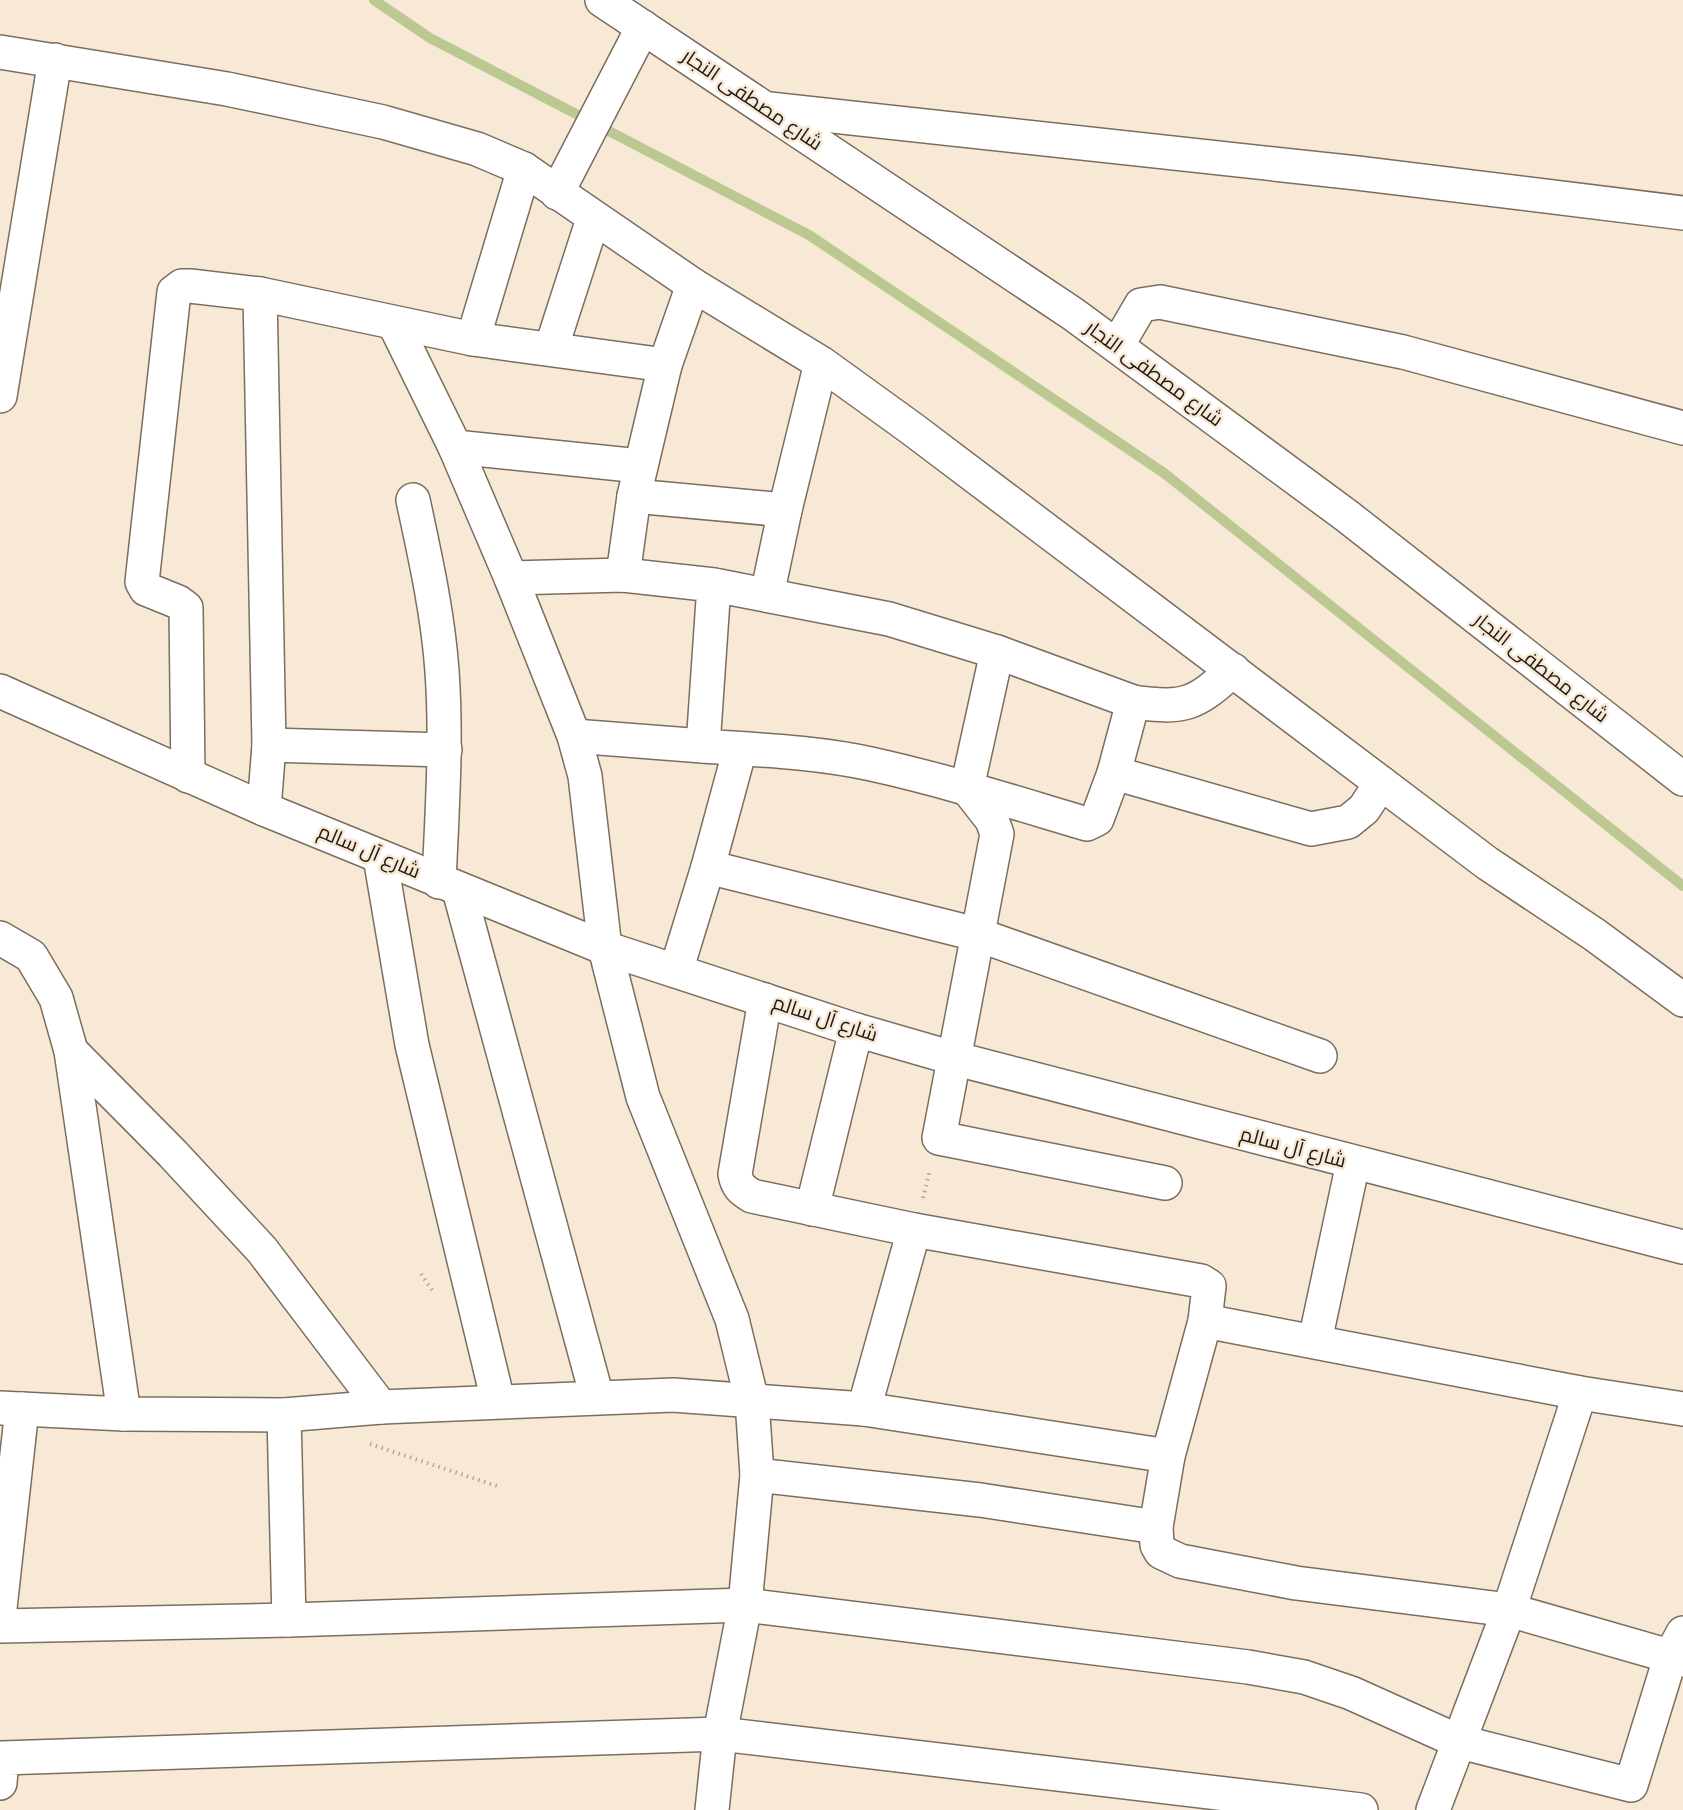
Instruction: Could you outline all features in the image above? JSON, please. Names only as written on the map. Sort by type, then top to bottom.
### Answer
[{"type":"street","name":"شارع مصطفى النجار","points":[[602,0],[1073,314],[1347,516],[1683,779]]},
{"type":"street","points":[[557,193],[643,27]]},
{"type":"street","points":[[0,52],[227,90],[383,122],[477,149],[524,169],[593,219],[693,285],[821,363],[911,428],[1487,863],[1595,935],[1683,1000]]},
{"type":"street","points":[[0,396],[55,60]]},
{"type":"street","points":[[764,108],[1345,171],[1683,213]]},
{"type":"street","points":[[473,339],[524,169]]},
{"type":"street","points":[[551,349],[593,219]]},
{"type":"street","points":[[623,575],[637,481],[665,365],[693,285]]},
{"type":"street","points":[[188,776],[186,609],[178,602],[146,589],[142,582],[174,292],[182,286],[190,286],[260,294],[473,339],[665,365]]},
{"type":"street","points":[[260,294],[269,745],[264,809]]},
{"type":"street","points":[[1117,346],[1141,305],[1160,302],[1403,352],[1683,428]]},
{"type":"street","points":[[394,323],[455,447],[511,578],[574,736],[585,776],[605,948],[643,1097],[732,1319],[752,1401],[757,1474],[745,1605],[720,1734],[712,1810]]},
{"type":"street","points":[[767,596],[785,510],[821,363]]},
{"type":"street","points":[[455,447],[785,510]]},
{"type":"street","points":[[413,500],[429,579],[442,669],[449,886],[597,1397]]},
{"type":"street","points":[[511,578],[623,575],[714,585],[889,619],[997,652],[1133,702],[1168,707],[1189,703],[1208,693],[1233,670]]},
{"type":"street","points":[[703,746],[714,585]]},
{"type":"street","points":[[967,788],[997,652]]},
{"type":"street","name":"شارع آل سالم","points":[[0,691],[264,809],[605,948],[856,1030],[953,1058],[1683,1247]]},
{"type":"street","points":[[574,736],[740,748],[869,764],[967,788],[1087,824],[1097,819],[1102,809],[1133,702]]},
{"type":"street","points":[[269,745],[446,750]]},
{"type":"street","points":[[676,971],[708,867],[740,748]]},
{"type":"street","points":[[1114,773],[1311,829],[1348,822],[1364,809],[1381,783]]},
{"type":"street","points":[[967,788],[992,820],[997,834],[976,934],[939,1138],[1165,1184]]},
{"type":"street","points":[[380,857],[412,1045],[498,1401]]},
{"type":"street","points":[[708,867],[976,934],[1320,1056]]},
{"type":"street","points":[[0,938],[31,956],[56,998],[71,1051],[124,1414]]},
{"type":"street","points":[[0,1626],[289,1620],[745,1605],[1260,1669],[1304,1677],[1351,1693],[1460,1742],[1627,1797],[1679,1649],[1509,1610],[1296,1583],[1180,1561],[1161,1552],[1157,1545],[1156,1527],[1168,1456],[1205,1321],[1209,1286],[1201,1281],[914,1230],[812,1209],[752,1196],[737,1185],[735,1174],[765,1000]]},
{"type":"street","points":[[812,1209],[856,1030]]},
{"type":"street","points":[[71,1051],[172,1153],[261,1250],[381,1407]]},
{"type":"street","points":[[1315,1341],[1353,1163]]},
{"type":"street","points":[[864,1409],[914,1230]]},
{"type":"street","points":[[1205,1321],[1580,1393],[1683,1409]]},
{"type":"street","points":[[1434,1810],[1509,1610],[1580,1393]]},
{"type":"street","points":[[1,1588],[11,1409],[124,1414],[284,1415],[381,1407],[673,1395],[864,1409],[1168,1456]]},
{"type":"street","points":[[284,1415],[289,1620]]},
{"type":"street","points":[[757,1474],[980,1500],[1156,1527]]},
{"type":"street","points":[[0,1759],[720,1734],[1361,1810]]},
{"type":"path","points":[[914,1230],[939,1138]]},
{"type":"path","points":[[363,1442],[500,1487]]},
{"type":"waterway","points":[[374,0],[430,38],[809,235],[1164,473],[1683,886]]}]
